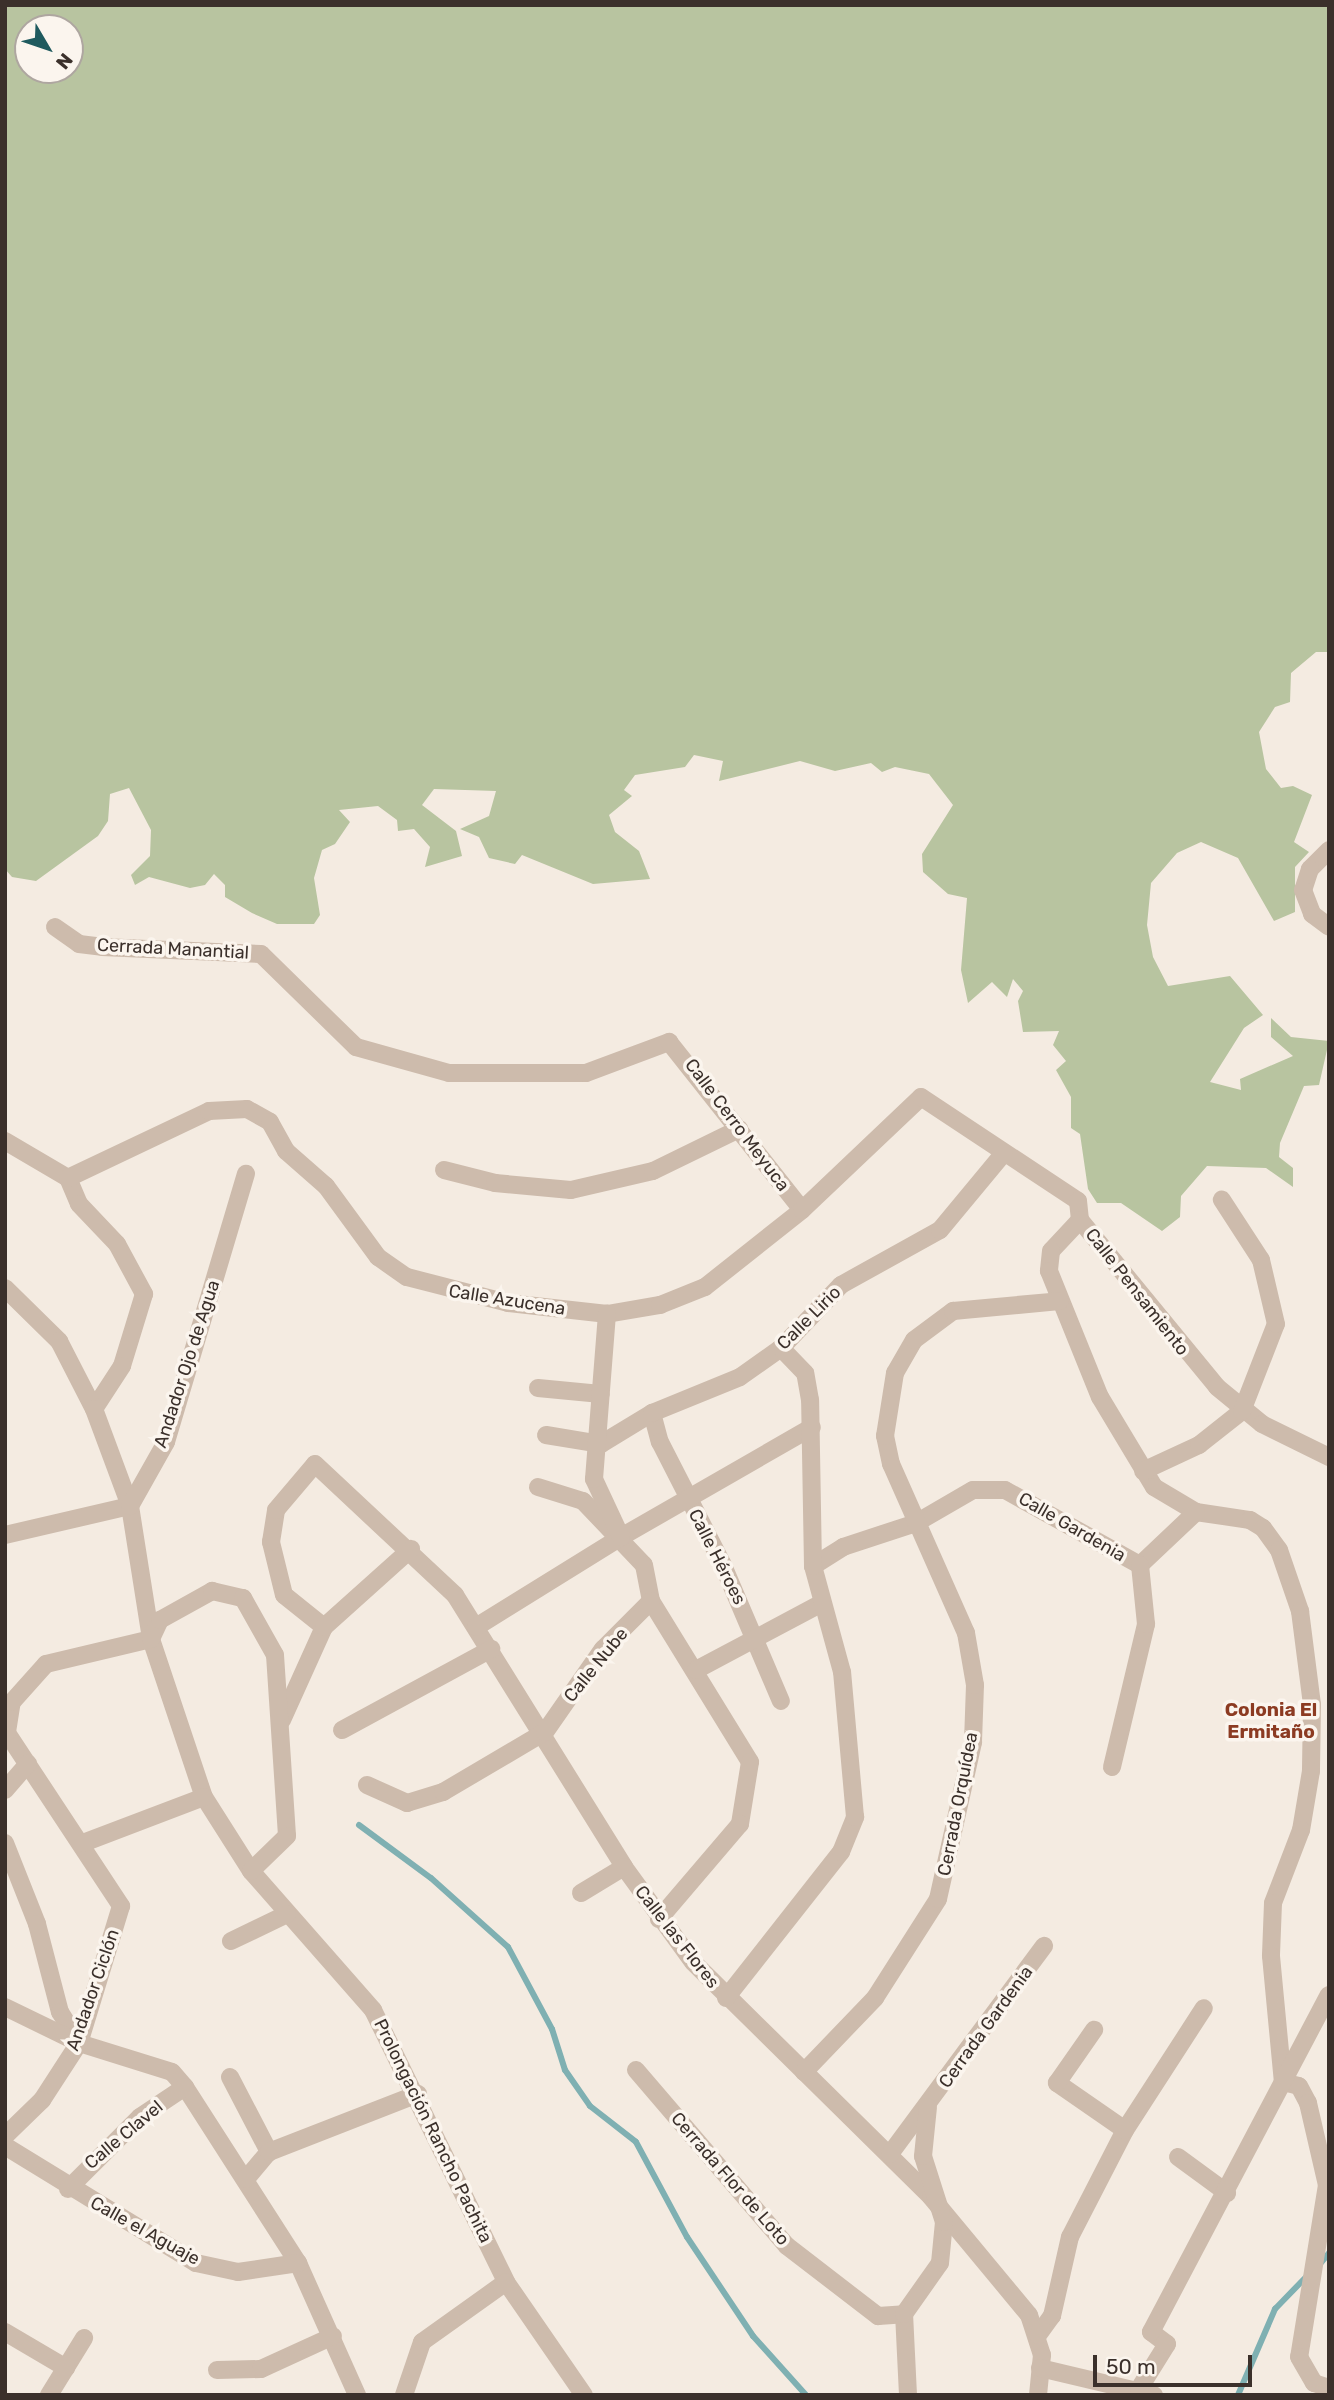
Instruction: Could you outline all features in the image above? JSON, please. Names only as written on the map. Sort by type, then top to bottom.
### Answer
[{"type":"street","points":[[1329,850],[1310,869],[1303,890],[1312,914],[1329,927]]},
{"type":"street","name":"Cerrada Manantial","points":[[55,927],[79,944],[261,954],[356,1047],[424,1068],[586,1073],[669,1042]]},
{"type":"street","name":"Calle Cerro Meyuca","points":[[669,1042],[802,1210]]},
{"type":"street","name":"Calle Pensamiento","points":[[921,1097],[1078,1201],[1080,1220],[1168,1335],[1242,1411],[1329,1457]]},
{"type":"street","name":"Calle Azucena","points":[[68,1178],[209,1111],[247,1109],[270,1122],[286,1152],[326,1186],[379,1257],[407,1277],[508,1303],[607,1314],[660,1305],[705,1287],[802,1210],[921,1097]]},
{"type":"street","points":[[444,1170],[495,1183],[571,1190],[653,1171],[739,1129]]},
{"type":"street","points":[[5,1141],[68,1178],[79,1204],[117,1244],[145,1294],[122,1366],[94,1409]]},
{"type":"street","name":"Calle Lirio","points":[[601,1444],[652,1413],[740,1377],[781,1348],[841,1285],[940,1230],[1004,1153]]},
{"type":"street","name":"Andador Ojo de Agua","points":[[130,1506],[166,1442],[246,1174]]},
{"type":"street","points":[[1143,1471],[1199,1445],[1242,1411],[1276,1324],[1261,1260],[1222,1200]]},
{"type":"street","points":[[1080,1220],[1051,1251],[1049,1270],[1100,1397],[1154,1486],[1196,1512],[1250,1520],[1263,1528],[1279,1550],[1300,1611],[1312,1705],[1311,1771],[1301,1830],[1273,1903],[1271,1956],[1283,2082]]},
{"type":"street","name":"Prolongación Rancho Pachita","points":[[5,1288],[59,1340],[94,1409],[130,1506],[151,1639],[204,1797],[251,1871],[287,1914],[351,1978],[418,2094],[506,2282],[582,2394]]},
{"type":"street","name":"Cerrada Orquídea","points":[[804,2072],[875,1997],[938,1899],[973,1742],[975,1685],[966,1633],[916,1523],[885,1436],[895,1373],[914,1340],[953,1311],[1060,1301]]},
{"type":"street","points":[[607,1314],[601,1394],[601,1444],[594,1479],[621,1537]]},
{"type":"street","points":[[726,1998],[841,1852],[855,1817],[842,1672],[820,1604],[813,1566],[811,1427],[805,1373],[781,1348]]},
{"type":"street","points":[[538,1388],[601,1394]]},
{"type":"street","name":"Calle Héroes","points":[[652,1413],[687,1497],[756,1638],[781,1701]]},
{"type":"street","points":[[476,1627],[687,1497],[811,1427]]},
{"type":"street","points":[[546,1435],[601,1444]]},
{"type":"street","name":"Calle las Flores","points":[[324,1628],[284,1595],[271,1542],[276,1510],[316,1464],[411,1549],[476,1627],[545,1732],[624,1867],[659,1919],[726,1998],[890,2154],[931,2197],[1029,2315],[1038,2335],[1038,2395]]},
{"type":"street","points":[[538,1487],[583,1501],[621,1537],[644,1565],[651,1601],[696,1670],[750,1762],[740,1824],[659,1919]]},
{"type":"street","name":"Calle Gardenia","points":[[813,1566],[843,1547],[916,1523],[973,1490],[1005,1490],[1140,1565]]},
{"type":"street","points":[[5,1535],[130,1506]]},
{"type":"street","points":[[1112,1767],[1146,1624],[1140,1565],[1196,1512]]},
{"type":"street","points":[[279,1730],[324,1628],[411,1549]]},
{"type":"street","points":[[6,1731],[12,1702],[46,1664],[151,1639],[160,1619],[212,1591],[243,1598],[275,1655],[287,1836],[251,1871]]},
{"type":"street","name":"Calle Nube","points":[[545,1732],[603,1649],[651,1601]]},
{"type":"street","points":[[696,1670],[820,1604]]},
{"type":"street","points":[[342,1730],[491,1649]]},
{"type":"street","name":"Andador Ciclón","points":[[5,2136],[42,2100],[79,2043],[121,1906],[83,1843],[6,1731]]},
{"type":"street","points":[[367,1785],[407,1803],[443,1792],[545,1732]]},
{"type":"street","points":[[5,1790],[28,1764]]},
{"type":"street","points":[[83,1843],[204,1797]]},
{"type":"street","points":[[5,1843],[37,1924],[60,2012],[79,2043]]},
{"type":"street","points":[[581,1893],[624,1867]]},
{"type":"street","points":[[231,1941],[287,1914]]},
{"type":"street","name":"Cerrada Gardenia","points":[[890,2154],[928,2107],[1044,1946]]},
{"type":"street","points":[[1040,2368],[1147,2392],[1167,2344],[1152,2332],[1329,1995]]},
{"type":"street","points":[[5,2007],[79,2043],[172,2072],[185,2087],[246,2179],[298,2263],[334,2336],[357,2395]]},
{"type":"street","points":[[1038,2335],[1052,2316],[1070,2237],[1125,2130],[1204,2008]]},
{"type":"street","points":[[1094,2030],[1057,2083],[1125,2130]]},
{"type":"street","name":"Cerrada Flor de Loto","points":[[636,2070],[787,2246],[878,2316],[904,2314]]},
{"type":"street","points":[[230,2077],[269,2152]]},
{"type":"street","points":[[1283,2082],[1299,2087],[1320,2144],[1327,2185],[1307,2288],[1299,2357],[1314,2382],[1329,2388]]},
{"type":"street","name":"Calle Clavel","points":[[68,2189],[140,2117],[185,2087]]},
{"type":"street","points":[[246,2179],[269,2152],[418,2094]]},
{"type":"street","name":"Cerrada Gardenia","points":[[928,2107],[923,2156],[931,2197]]},
{"type":"street","name":"Calle el Aguaje","points":[[5,2146],[68,2189],[196,2263],[238,2272],[298,2263]]},
{"type":"street","points":[[1178,2157],[1227,2193]]},
{"type":"street","points":[[908,2395],[904,2314],[940,2263],[944,2222],[931,2197]]},
{"type":"street","points":[[404,2395],[422,2342],[506,2282]]},
{"type":"street","points":[[5,2332],[66,2368]]},
{"type":"street","points":[[217,2370],[261,2369],[334,2336]]},
{"type":"street","points":[[49,2395],[84,2338]]},
{"type":"green space","points":[[5,5],[1329,5],[1329,652],[1316,652],[1291,673],[1290,702],[1275,707],[1259,732],[1266,769],[1281,788],[1293,786],[1312,795],[1294,842],[1309,852],[1295,867],[1295,912],[1274,921],[1238,858],[1201,842],[1177,853],[1151,883],[1147,925],[1153,957],[1168,986],[1230,976],[1263,1015],[1244,1028],[1210,1082],[1241,1090],[1240,1079],[1293,1056],[1271,1037],[1271,1018],[1291,1037],[1329,1041],[1319,1085],[1304,1086],[1280,1143],[1279,1157],[1293,1168],[1293,1187],[1266,1168],[1207,1166],[1181,1196],[1180,1217],[1162,1231],[1121,1203],[1097,1203],[1088,1189],[1080,1134],[1071,1128],[1071,1097],[1056,1070],[1066,1061],[1053,1045],[1059,1031],[1023,1032],[1018,1001],[1023,991],[1013,979],[1007,997],[992,982],[968,1003],[961,970],[967,898],[948,894],[923,872],[922,854],[953,805],[929,774],[895,767],[882,772],[871,763],[835,771],[800,761],[719,781],[723,761],[694,755],[685,767],[635,775],[624,790],[632,796],[609,815],[615,832],[639,851],[650,879],[593,884],[522,855],[515,864],[489,858],[479,837],[460,829],[489,816],[496,791],[434,789],[422,805],[456,831],[462,856],[425,867],[430,847],[414,829],[398,831],[397,820],[378,806],[339,810],[350,822],[335,844],[322,850],[314,878],[320,915],[314,924],[277,924],[252,913],[225,897],[225,885],[214,874],[205,885],[190,888],[149,877],[135,885],[131,875],[150,856],[151,830],[129,788],[110,794],[108,821],[98,836],[36,881],[12,877],[5,869]]},
{"type":"waterway","points":[[359,1825],[431,1878],[508,1947],[552,2029],[565,2070],[590,2106],[636,2142],[687,2237],[753,2336],[806,2395]]},
{"type":"waterway","points":[[1319,2265],[1329,2253]]},
{"type":"waterway","points":[[1238,2395],[1275,2309],[1308,2275]]},
{"type":"district","name":"Colonia El Ermitaño","points":[[1271,1721]]}]
